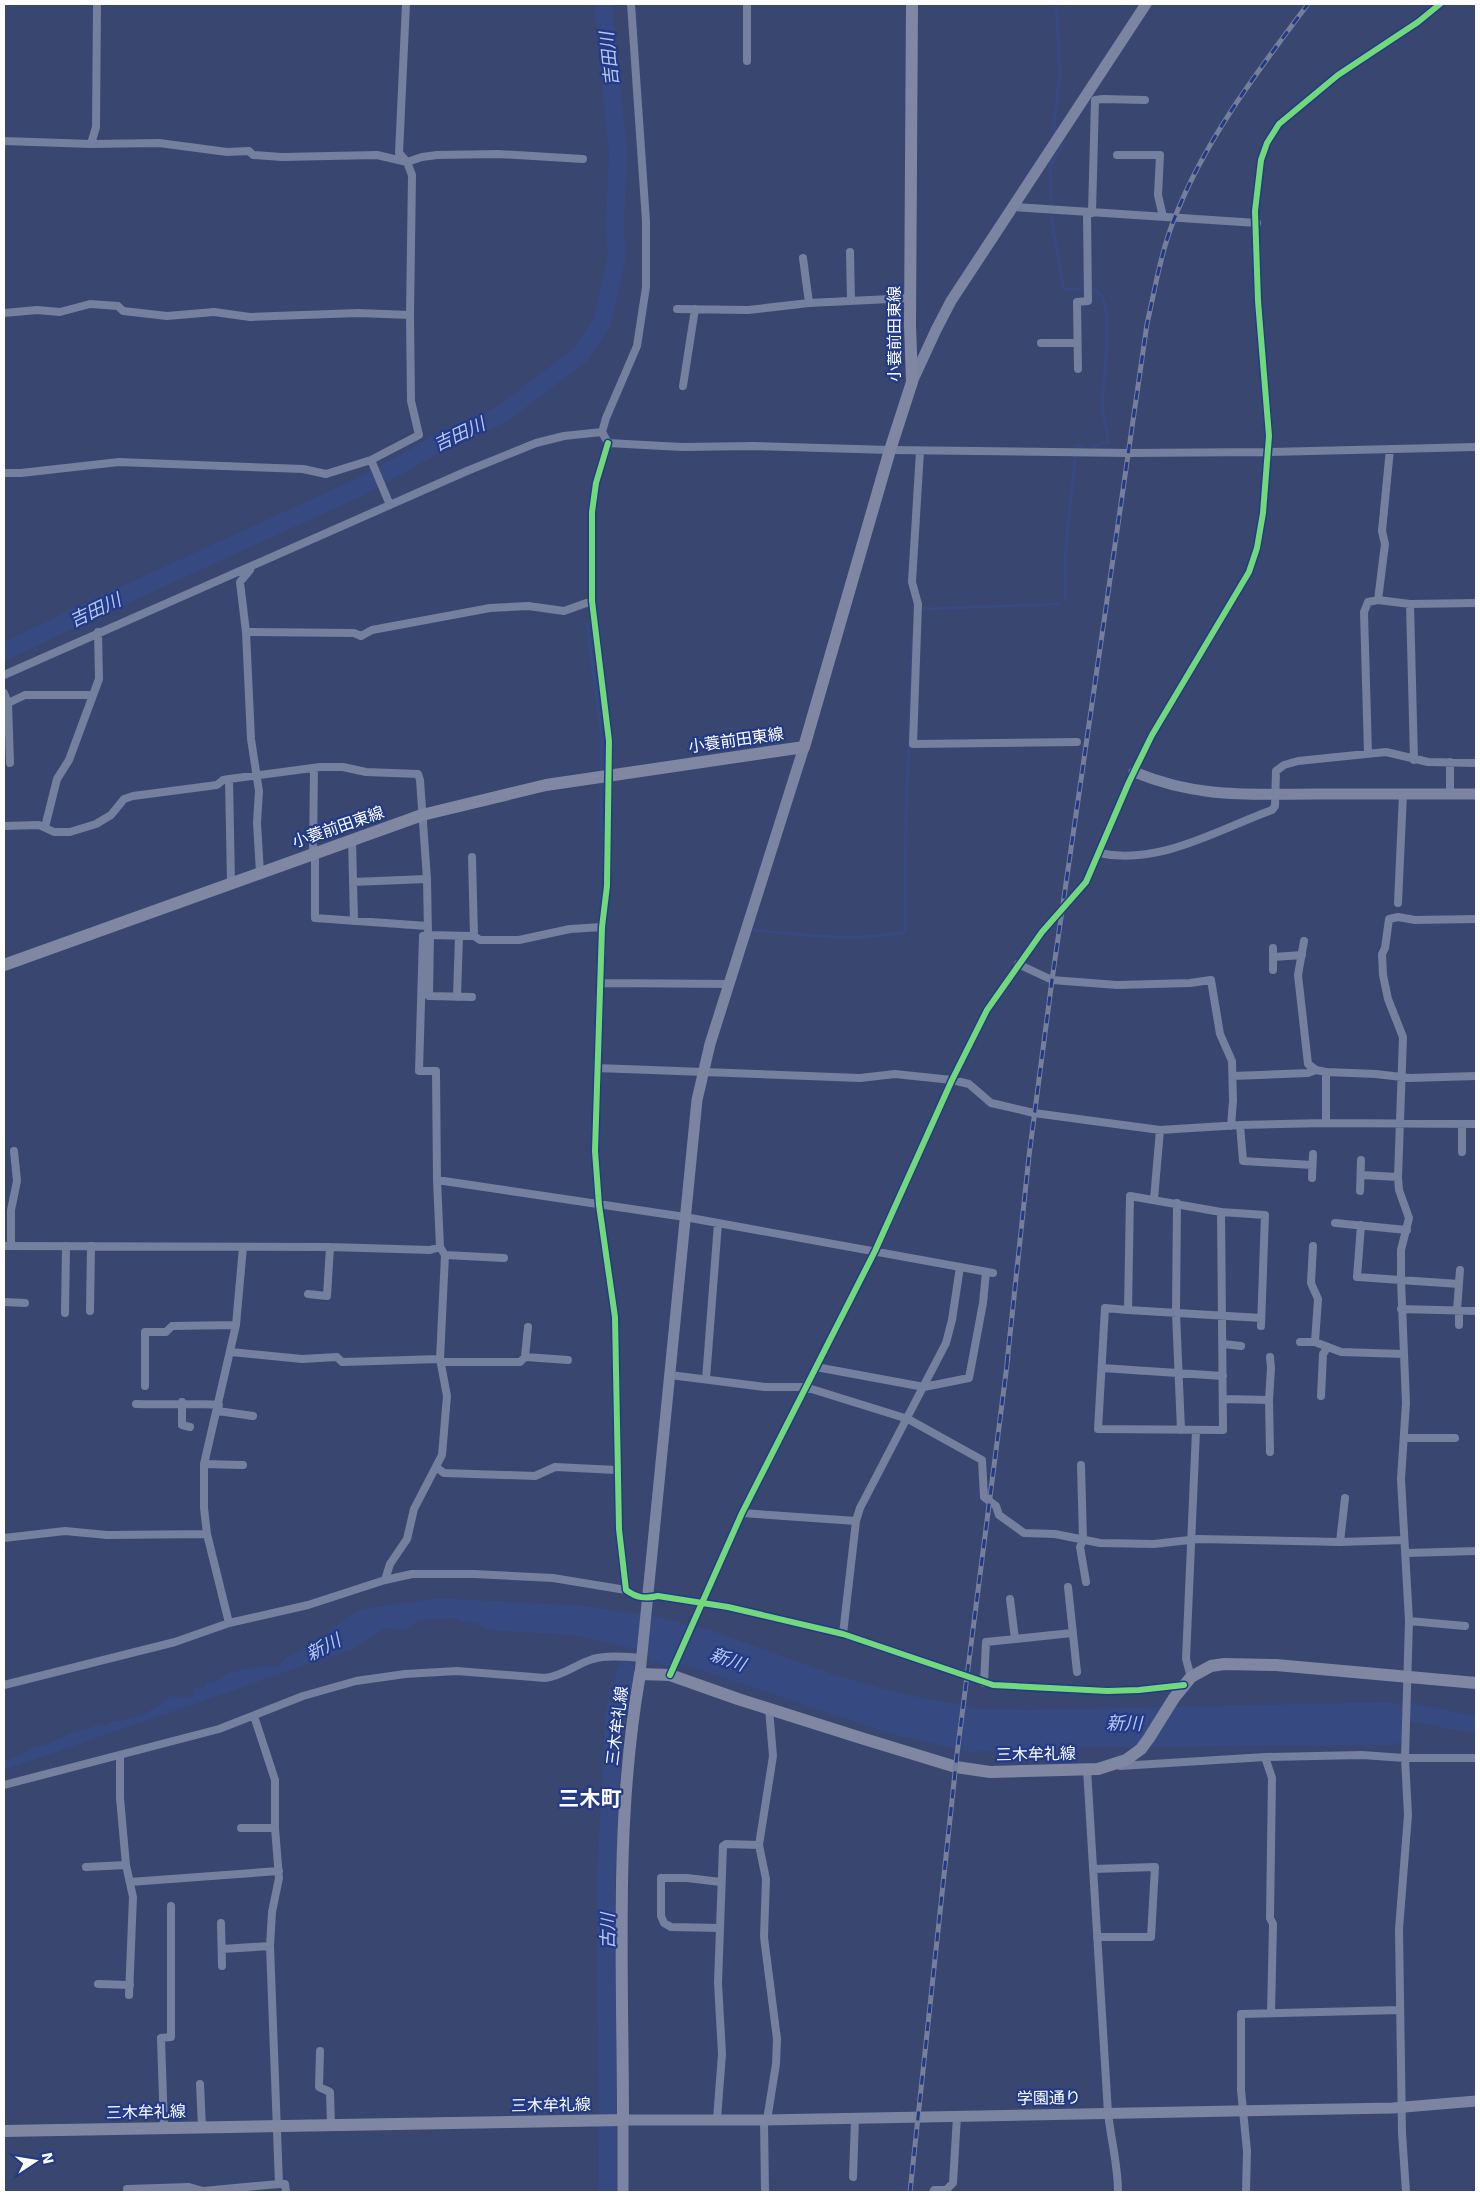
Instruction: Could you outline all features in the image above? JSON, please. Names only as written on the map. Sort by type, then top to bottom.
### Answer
[{"type":"main road","name":"小蓑前田東線","points":[[4,965],[352,839],[422,816],[546,785],[608,774],[804,747],[890,450],[912,382],[910,298],[912,4]]},
{"type":"main road","name":"三木牟礼線","points":[[4,2131],[623,2120],[623,1825],[628,1750],[641,1662],[769,1709],[956,1767],[990,1772],[1087,1770],[1111,1767],[1126,1760],[1141,1748],[1174,1698],[1188,1681],[1211,1666],[1247,1663],[1476,1683]]},
{"type":"street","points":[[90,144],[96,127],[98,4]]},
{"type":"street","points":[[4,473],[21,473],[119,462],[303,469],[326,474],[370,460],[419,435],[411,401],[412,175],[407,162],[399,153],[406,4]]},
{"type":"street","points":[[626,1590],[619,1529],[615,1317],[599,1205],[595,1151],[602,928],[607,886],[609,741],[592,601],[592,512],[596,484],[608,443],[602,432],[606,418],[637,346],[646,287],[646,221],[630,4]]},
{"type":"street","points":[[747,4],[747,61]]},
{"type":"street","points":[[912,382],[951,301],[1014,207],[1091,98],[1146,4]]},
{"type":"street","points":[[672,1672],[742,1512],[875,1252],[952,1080],[987,1010],[1042,932],[1086,882],[1152,735],[1249,572],[1263,514],[1269,436],[1257,292],[1256,211],[1261,160],[1266,143],[1279,124],[1338,75],[1418,22],[1440,4]]},
{"type":"street","points":[[1091,98],[1144,100]]},
{"type":"street","points":[[1078,369],[1077,302],[1088,301],[1091,98]]},
{"type":"street","points":[[4,141],[90,144],[159,143],[227,152],[249,151],[253,155],[377,155],[407,162],[422,157],[438,155],[490,154],[583,159]]},
{"type":"street","points":[[1117,155],[1160,155],[1158,195],[1163,218]]},
{"type":"street","points":[[1014,207],[1257,223]]},
{"type":"street","points":[[850,252],[852,301]]},
{"type":"street","points":[[804,258],[809,303]]},
{"type":"street","points":[[677,309],[748,310],[809,303],[910,298]]},
{"type":"street","points":[[4,313],[36,310],[60,312],[90,304],[118,306],[123,311],[167,316],[214,312],[250,317],[358,313],[410,314]]},
{"type":"street","points":[[683,386],[695,309]]},
{"type":"street","points":[[1041,344],[1077,343]]},
{"type":"street","points":[[4,675],[98,632],[536,443],[564,436],[602,432]]},
{"type":"street","points":[[608,443],[682,447],[753,446],[890,450],[1267,452],[1476,447]]},
{"type":"street","points":[[1378,600],[1385,544],[1382,531],[1390,449]]},
{"type":"street","points":[[920,450],[912,582],[918,604],[913,744],[1077,742]]},
{"type":"street","points":[[370,460],[390,505]]},
{"type":"street","points":[[254,566],[240,582],[246,632],[251,740],[257,776],[260,872]]},
{"type":"street","points":[[1368,753],[1364,612],[1368,602],[1378,600],[1410,604],[1476,603]]},
{"type":"street","points":[[246,632],[354,633],[361,636],[372,630],[490,608],[528,606],[564,611],[592,601]]},
{"type":"street","points":[[1410,604],[1414,760]]},
{"type":"street","points":[[45,827],[57,779],[69,760],[99,679],[98,632]]},
{"type":"street","points":[[4,693],[7,752],[10,763]]},
{"type":"street","points":[[6,704],[25,695],[93,695]]},
{"type":"street","points":[[4,1783],[120,1756],[219,1729],[303,1696],[377,1678],[434,1671],[457,1671],[545,1678],[555,1677],[594,1659],[620,1656],[641,1662],[697,1100],[710,1044],[804,747]]},
{"type":"street","points":[[1099,853],[1119,857],[1161,852],[1272,810],[1275,806],[1276,771],[1298,761],[1386,752],[1414,760],[1476,762]]},
{"type":"street","points":[[1450,762],[1450,794]]},
{"type":"street","points":[[4,826],[39,825],[54,832],[70,832],[96,824],[111,814],[124,800],[133,796],[218,785],[223,780],[230,778],[314,768],[343,767],[366,772],[418,774],[427,880],[429,996],[472,997]]},
{"type":"street","points":[[314,768],[316,918],[427,926]]},
{"type":"street","points":[[1134,772],[1159,782],[1213,793],[1476,794]]},
{"type":"street","points":[[230,778],[231,883]]},
{"type":"street","points":[[1398,903],[1403,794]]},
{"type":"street","points":[[352,839],[354,920]]},
{"type":"street","points":[[472,857],[474,936]]},
{"type":"street","points":[[353,882],[427,880]]},
{"type":"street","points":[[1406,2192],[1402,2107],[1399,1929],[1408,1815],[1405,1758],[1409,1621],[1401,1479],[1406,1403],[1401,1309],[1401,1250],[1409,1218],[1399,1190],[1398,1177],[1403,1038],[1391,1006],[1383,975],[1382,954],[1385,948],[1389,919],[1398,917],[1416,920],[1476,919]]},
{"type":"street","points":[[385,1580],[390,1564],[407,1539],[414,1509],[442,1455],[447,1396],[441,1361],[445,1255],[440,1247],[436,1071],[419,1071],[423,936],[474,936],[480,940],[519,940],[570,930],[602,928]]},
{"type":"street","points":[[457,997],[459,936]]},
{"type":"street","points":[[1304,941],[1298,975],[1308,1064],[1316,1070],[1326,1072],[1401,1077],[1476,1076]]},
{"type":"street","points":[[1273,948],[1273,970]]},
{"type":"street","points":[[1273,958],[1302,955]]},
{"type":"street","points":[[1018,964],[1052,980],[1117,985],[1190,983],[1211,980],[1220,1034],[1232,1061],[1231,1126]]},
{"type":"street","points":[[601,983],[730,984]]},
{"type":"street","points":[[597,1068],[860,1078],[895,1074],[952,1080],[969,1084],[991,1103],[1000,1106],[1034,1113],[1160,1130],[1240,1125],[1326,1123],[1476,1124]]},
{"type":"street","points":[[1233,1076],[1308,1073],[1316,1070]]},
{"type":"street","points":[[1326,1072],[1326,1123]]},
{"type":"street","points":[[1462,1124],[1462,1152]]},
{"type":"street","points":[[1240,1125],[1243,1161],[1312,1165]]},
{"type":"street","points":[[1154,1199],[1160,1130]]},
{"type":"street","points":[[14,1152],[17,1181],[11,1210],[7,1246],[330,1247],[430,1250],[440,1247]]},
{"type":"street","points":[[1312,1178],[1313,1154]]},
{"type":"street","points":[[1360,1191],[1361,1160]]},
{"type":"street","points":[[1361,1175],[1398,1177]]},
{"type":"street","points":[[437,1180],[685,1217],[989,1273],[969,1378],[924,1387],[816,1366]]},
{"type":"street","points":[[1128,1310],[1130,1196],[1221,1212],[1265,1215],[1261,1326]]},
{"type":"street","points":[[1177,1203],[1176,1313],[1181,1430]]},
{"type":"street","points":[[1221,1212],[1222,1316],[1222,1344],[1223,1376],[1223,1430],[1098,1429],[1106,1308],[1128,1310],[1222,1316],[1261,1318]]},
{"type":"street","points":[[706,1379],[718,1223]]},
{"type":"street","points":[[1335,1223],[1407,1230]]},
{"type":"street","points":[[1361,1226],[1356,1277],[1459,1284]]},
{"type":"street","points":[[65,1313],[66,1246]]},
{"type":"street","points":[[90,1311],[91,1246]]},
{"type":"street","points":[[1313,1246],[1311,1283],[1318,1299],[1315,1342]]},
{"type":"street","points":[[229,1623],[207,1534],[204,1508],[204,1464],[236,1325],[243,1247]]},
{"type":"street","points":[[308,1294],[327,1296],[330,1247]]},
{"type":"street","points":[[445,1255],[504,1258]]},
{"type":"street","points":[[843,1634],[856,1521],[860,1508],[946,1343],[952,1320],[960,1267]]},
{"type":"street","points":[[1459,1325],[1460,1270]]},
{"type":"street","points":[[1318,1299],[1327,1299]]},
{"type":"street","points":[[4,1302],[25,1303]]},
{"type":"street","points":[[1401,1309],[1476,1311]]},
{"type":"street","points":[[145,1386],[146,1332],[166,1332],[172,1326],[236,1325]]},
{"type":"street","points":[[230,1352],[302,1359],[337,1357],[342,1362],[520,1362],[525,1357],[528,1327]]},
{"type":"street","points":[[1300,1342],[1315,1342],[1341,1352],[1403,1354]]},
{"type":"street","points":[[1222,1344],[1241,1346]]},
{"type":"street","points":[[1321,1396],[1323,1354],[1327,1348]]},
{"type":"street","points":[[525,1357],[568,1360]]},
{"type":"street","points":[[1270,1357],[1270,1452]]},
{"type":"street","points":[[1102,1368],[1223,1376]]},
{"type":"street","points":[[670,1375],[766,1387],[805,1387],[908,1419],[982,1460],[984,1497],[996,1506],[999,1515],[1024,1533],[1055,1534],[1100,1543],[1154,1544],[1208,1539],[1340,1542],[1404,1540]]},
{"type":"street","points":[[1223,1399],[1269,1400]]},
{"type":"street","points":[[182,1402],[182,1425],[190,1427]]},
{"type":"street","points":[[136,1404],[182,1402],[253,1416]]},
{"type":"street","points":[[4,1685],[175,1642],[229,1623],[308,1605],[385,1580],[412,1574],[474,1574],[553,1578],[626,1590],[634,1596],[648,1598],[658,1596],[702,1603],[843,1634],[984,1683],[1006,1687],[1107,1691],[1138,1690],[1188,1681],[1186,1659],[1196,1430]]},
{"type":"street","points":[[1404,1438],[1455,1438]]},
{"type":"street","points":[[204,1464],[243,1465]]},
{"type":"street","points":[[1081,1466],[1083,1540],[1080,1547],[1086,1582]]},
{"type":"street","points":[[436,1467],[444,1473],[535,1476],[555,1467],[617,1470]]},
{"type":"street","points":[[1340,1542],[1345,1498]]},
{"type":"street","points":[[742,1512],[856,1521]]},
{"type":"street","points":[[4,1538],[65,1531],[107,1535],[207,1534]]},
{"type":"street","points":[[1406,1553],[1476,1551]]},
{"type":"street","points":[[1068,1587],[1076,1672]]},
{"type":"street","points":[[1010,1599],[1015,1639]]},
{"type":"street","points":[[1409,1621],[1465,1626]]},
{"type":"street","points":[[984,1683],[986,1642],[1072,1633]]},
{"type":"street","points":[[765,2192],[765,2120],[776,2064],[777,2039],[764,1937],[766,1879],[759,1845],[773,1756],[769,1709]]},
{"type":"street","points":[[254,1716],[275,1780],[275,1828],[279,1878],[272,1912],[270,1946],[279,2184]]},
{"type":"street","points":[[1111,1767],[1265,1757],[1362,1755],[1405,1758],[1476,1758]]},
{"type":"street","points":[[120,1756],[120,1798],[126,1865],[133,1897],[129,1995]]},
{"type":"street","points":[[1265,1757],[1272,1778],[1270,1918],[1273,1924],[1270,2013]]},
{"type":"street","points":[[1087,1770],[1108,2113],[1118,2170],[1118,2192]]},
{"type":"street","points":[[241,1828],[275,1828]]},
{"type":"street","points":[[717,2119],[722,2054],[718,1983],[723,1846],[726,1844],[759,1845]]},
{"type":"street","points":[[86,1866],[126,1865]]},
{"type":"street","points":[[1093,1869],[1155,1867],[1151,1937],[1098,1937]]},
{"type":"street","points":[[130,1882],[279,1871]]},
{"type":"street","points":[[719,1928],[671,1927],[664,1924],[661,1916],[661,1878],[687,1878],[721,1882]]},
{"type":"street","points":[[164,2128],[161,2038],[171,2037],[171,1906]]},
{"type":"street","points":[[221,1923],[222,1966]]},
{"type":"street","points":[[222,1949],[270,1946]]},
{"type":"street","points":[[98,1984],[130,1984]]},
{"type":"street","points":[[1246,2192],[1247,2151],[1242,2111],[1241,2014],[1400,2010]]},
{"type":"street","points":[[320,2051],[319,2087],[330,2092],[331,2125]]},
{"type":"street","points":[[200,2084],[202,2127]]},
{"type":"street","name":"学園通り","points":[[623,2120],[765,2120],[1242,2111],[1402,2107],[1476,2101]]},
{"type":"street","points":[[933,2192],[934,2190],[946,2190],[952,2183],[957,2116]]},
{"type":"street","points":[[853,2177],[855,2118]]},
{"type":"street","points":[[623,2120],[623,2192]]},
{"type":"street","points":[[127,2189],[189,2187],[203,2191],[285,2184],[286,2192]]},
{"type":"water","points":[[438,1598],[585,1606],[658,1617],[710,1630],[835,1675],[903,1694],[982,1709],[1029,1710],[1390,1702],[1409,1707],[1408,1740],[1391,1745],[1076,1747],[969,1752],[888,1733],[682,1664],[676,1669],[651,1661],[647,1652],[574,1635],[486,1630],[477,1623],[463,1622],[453,1618],[419,1620],[406,1630],[384,1628],[355,1648],[4,1770],[4,1761],[23,1754],[31,1748],[48,1744],[75,1731],[136,1717],[156,1707],[170,1696],[188,1697],[194,1695],[194,1687],[203,1688],[207,1683],[220,1680],[227,1673],[262,1666],[279,1666],[284,1659],[316,1642],[341,1622],[362,1609]]},
{"type":"waterway","name":"吉田川","points":[[4,652],[360,487],[459,432],[501,415],[580,355],[602,322],[617,257],[615,225],[618,151],[603,4]]},
{"type":"waterway","points":[[1055,131],[1054,124],[1060,73],[1056,4]]},
{"type":"waterway","points":[[1051,203],[1050,165],[1064,143]]},
{"type":"waterway","points":[[1051,217],[1063,286],[1067,290],[1081,288]]},
{"type":"waterway","points":[[1092,447],[1108,442],[1103,411],[1107,321],[1102,297],[1093,289]]},
{"type":"waterway","points":[[1075,446],[1082,446]]},
{"type":"waterway","points":[[1066,600],[1066,546],[1075,455]]},
{"type":"waterway","points":[[922,609],[1058,604]]},
{"type":"waterway","points":[[587,624],[601,731],[601,773]]},
{"type":"waterway","points":[[754,930],[849,937],[868,937],[905,932],[906,817],[913,635]]},
{"type":"waterway","points":[[601,779],[601,831]]},
{"type":"waterway","name":"古川","points":[[608,2192],[606,1882],[614,1716],[626,1671]]},
{"type":"waterway","name":"新川","points":[[1389,1719],[1410,1712],[1476,1725]]},
{"type":"railway","points":[[1007,1363],[1029,1156],[1052,980],[1147,324],[1170,230],[1202,160],[1234,106],[1308,4]]},
{"type":"railway","points":[[910,2192],[957,1754],[1008,1357]]},
{"type":"cycle path","points":[[670,1675],[742,1513],[875,1251],[952,1080],[987,1010],[1042,932],[1086,882],[1129,782],[1152,735],[1249,572],[1257,548],[1263,513],[1269,436],[1258,301],[1255,211],[1261,160],[1267,143],[1279,124],[1338,75],[1418,22],[1440,4]]},
{"type":"cycle path","points":[[608,443],[596,483],[592,512],[592,601],[609,741],[607,886],[602,927],[595,1151],[599,1205],[615,1317],[619,1529],[626,1590],[641,1597],[658,1596],[728,1607],[843,1634],[993,1685],[1107,1691],[1184,1685]]},
{"type":"district","name":"三木町","points":[[590,1799]]}]
